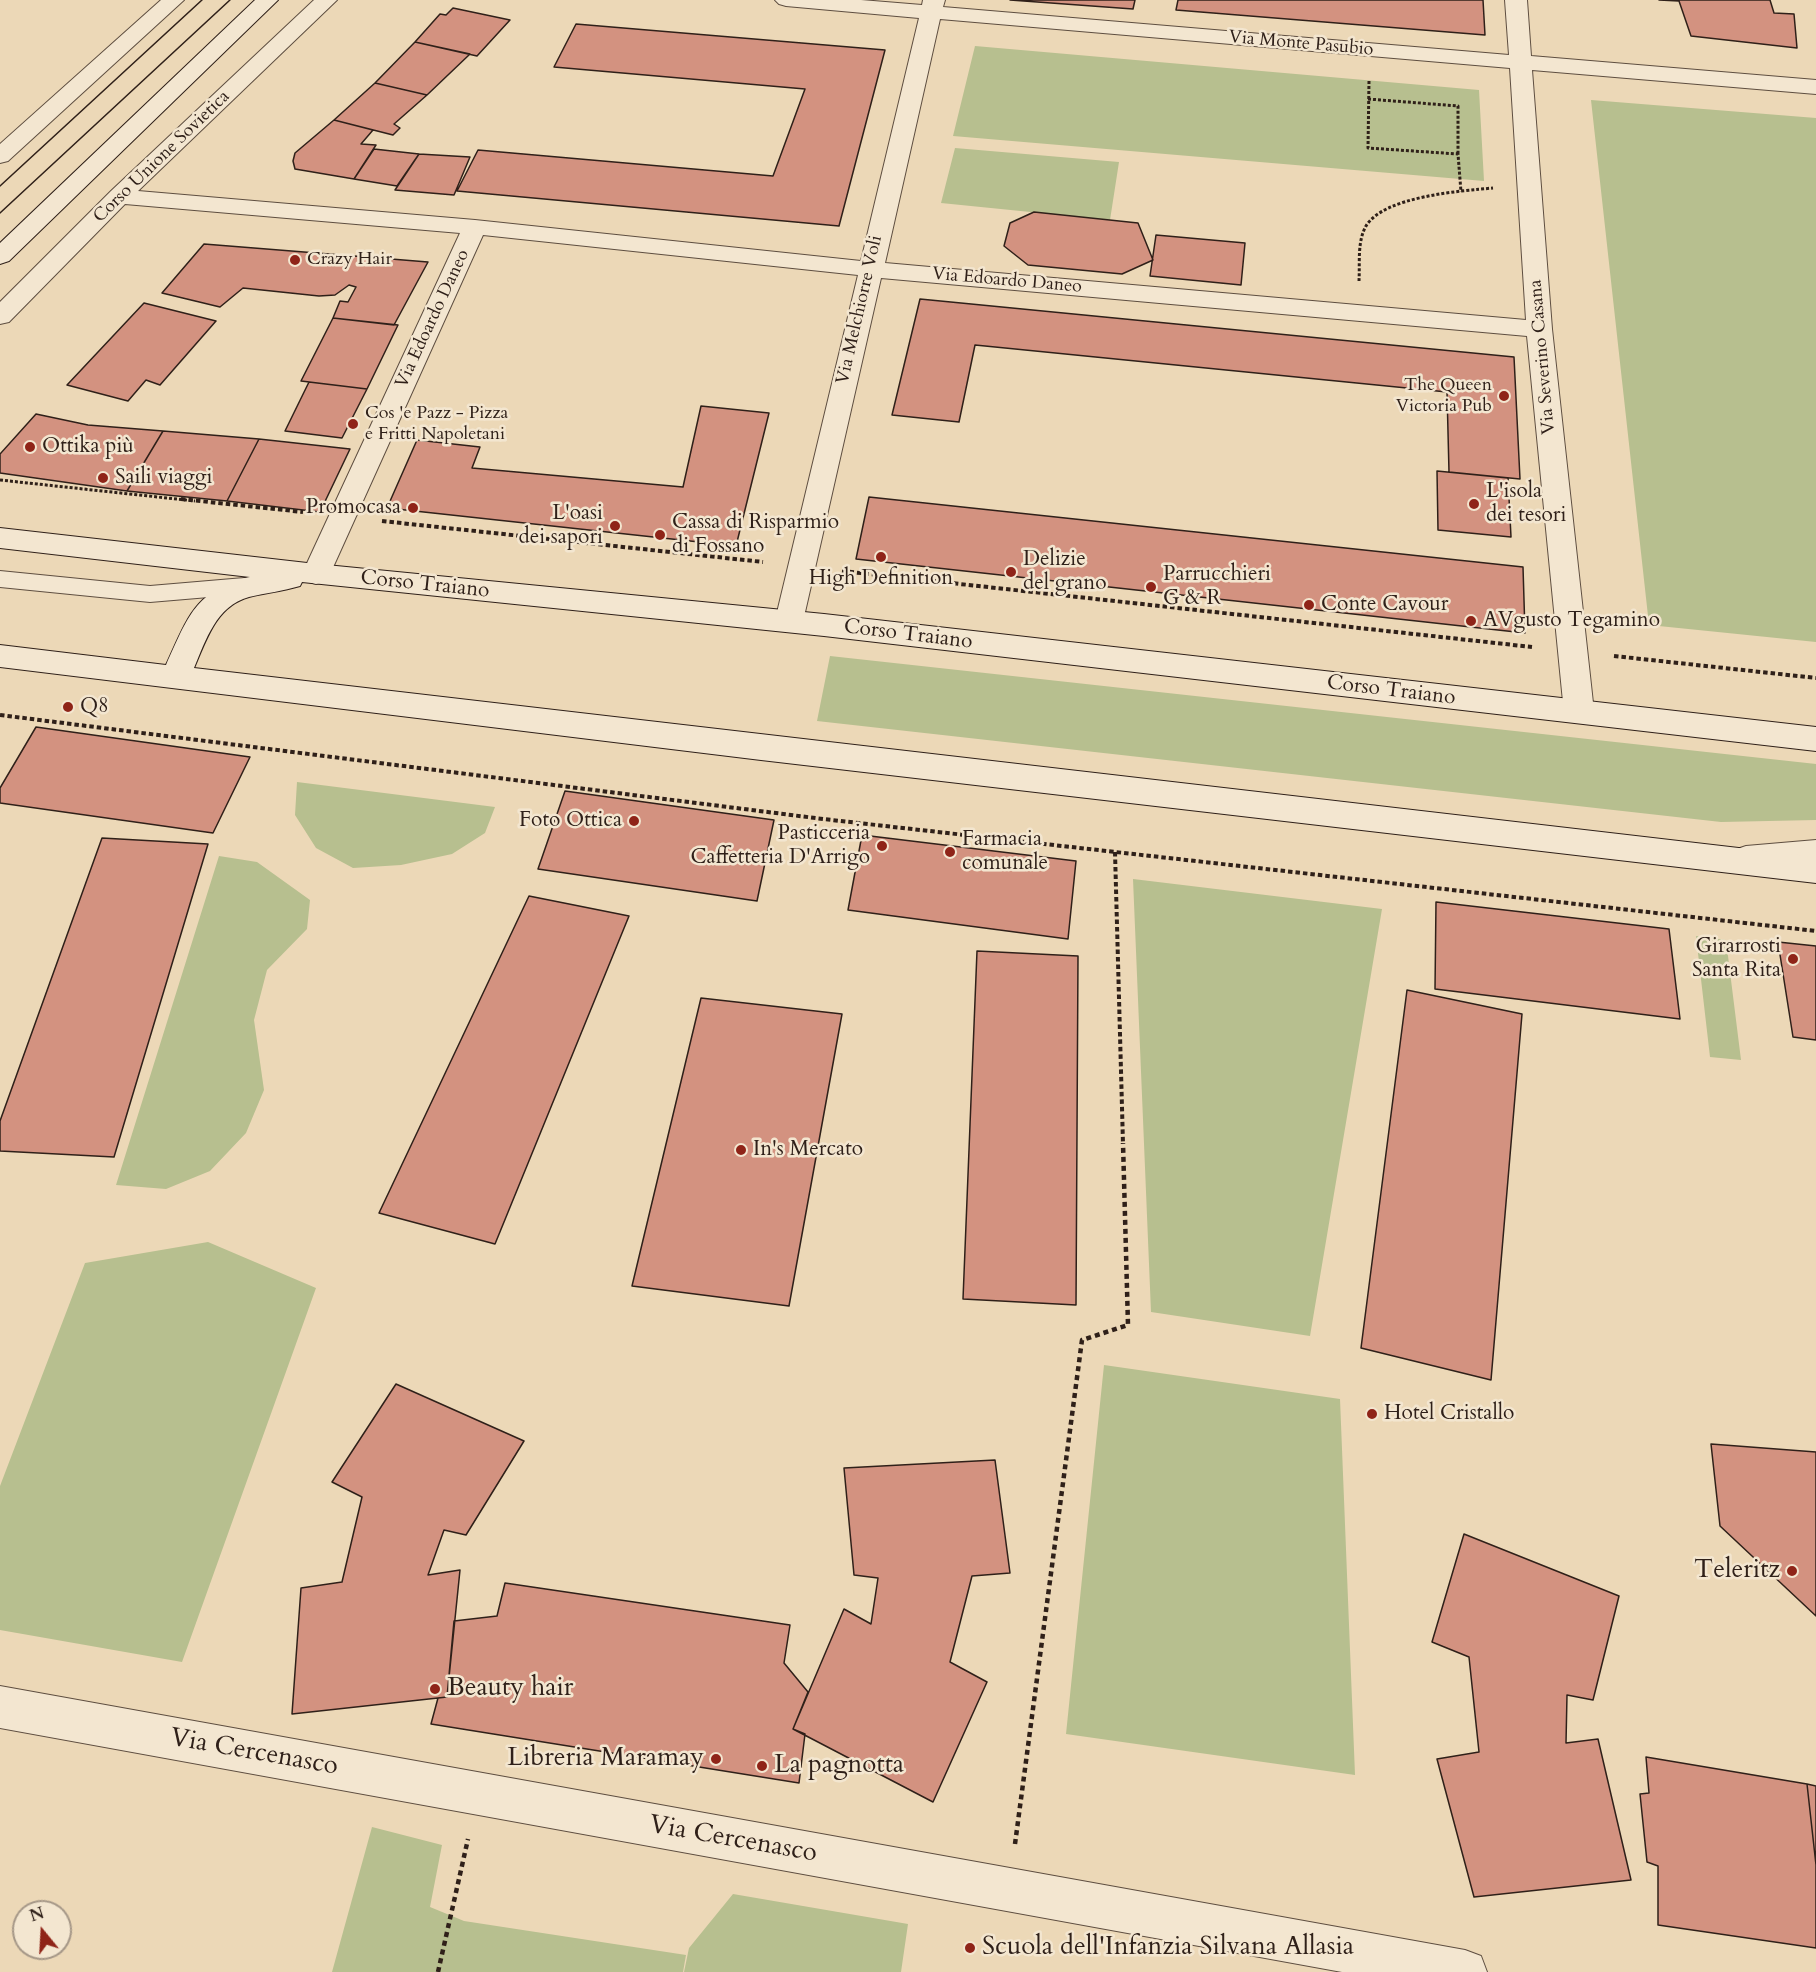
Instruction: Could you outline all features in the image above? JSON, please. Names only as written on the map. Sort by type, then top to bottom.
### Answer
[{"type":"street","points":[[0,156],[173,0]]},
{"type":"street","name":"Corso Unione Sovietica","points":[[0,256],[267,0]]},
{"type":"street","name":"Corso Unione Sovietica","points":[[0,316],[119,196],[326,0]]},
{"type":"street","name":"Via Monte Pasubio","points":[[786,0],[933,6],[1370,50],[1816,87]]},
{"type":"street","name":"Via Severino Casana","points":[[1516,0],[1539,329],[1578,712]]},
{"type":"street","name":"Via Melchiorre Voli","points":[[789,621],[933,6]]},
{"type":"street","name":"Via Edoardo Daneo","points":[[119,196],[475,227],[870,269],[1539,329]]},
{"type":"street","name":"Via Edoardo Daneo","points":[[316,574],[475,227]]},
{"type":"street","name":"Corso Traiano","points":[[0,537],[316,574],[789,621],[1816,739]]},
{"type":"street","points":[[175,677],[207,612],[218,599],[271,583],[316,574]]},
{"type":"street","points":[[0,656],[1816,870]]},
{"type":"street","name":"Via Cercenasco","points":[[0,1707],[1465,1972]]},
{"type":"lane","points":[[0,579],[150,594],[271,583]]},
{"type":"lane","points":[[1719,858],[1816,850]]},
{"type":"path","points":[[1370,50],[1368,148],[1458,154]]},
{"type":"path","points":[[1368,99],[1458,106],[1461,192]]},
{"type":"path","points":[[1355,312],[1362,239],[1369,222],[1395,206],[1461,192],[1530,187]]},
{"type":"path","points":[[0,480],[1816,678]]},
{"type":"path","points":[[0,715],[782,814],[1816,931]]},
{"type":"path","points":[[1009,1889],[1082,1340],[1128,1326],[1115,852]]},
{"type":"path","points":[[438,1972],[469,1835]]},
{"type":"green space","points":[[975,46],[1479,90],[1484,181],[953,136]]},
{"type":"green space","points":[[1591,100],[1816,118],[1816,642],[1649,625]]},
{"type":"green space","points":[[955,148],[1119,162],[1110,220],[941,203]]},
{"type":"green space","points":[[830,656],[1816,764],[1816,820],[1721,822],[817,721]]},
{"type":"green space","points":[[297,782],[495,807],[485,833],[452,854],[401,865],[353,868],[316,848],[295,815]]},
{"type":"green space","points":[[219,856],[257,862],[310,900],[307,929],[267,970],[254,1020],[264,1090],[246,1133],[210,1171],[166,1189],[116,1185]]},
{"type":"green space","points":[[1133,879],[1382,909],[1310,1336],[1151,1312]]},
{"type":"green space","points":[[1696,936],[1726,940],[1741,1060],[1710,1057]]},
{"type":"green space","points":[[208,1242],[316,1288],[182,1662],[0,1630],[0,1486],[85,1263]]},
{"type":"green space","points":[[1104,1365],[1340,1399],[1355,1775],[1066,1734]]},
{"type":"green space","points":[[372,1827],[442,1845],[430,1907],[464,1921],[686,1955],[683,1972],[332,1972]]},
{"type":"green space","points":[[733,1894],[908,1924],[901,1972],[684,1972],[689,1948]]},
{"type":"building","points":[[1010,0],[1135,0],[1133,9]]},
{"type":"building","points":[[1178,0],[1483,0],[1485,35],[1176,10]]},
{"type":"building","points":[[1659,0],[1770,0],[1774,13],[1794,14],[1797,48],[1691,36],[1679,1]]},
{"type":"building","points":[[453,8],[510,20],[477,56],[415,42],[440,14],[446,15]]},
{"type":"building","points":[[576,24],[885,50],[839,226],[457,191],[478,150],[773,176],[805,89],[554,67]]},
{"type":"building","points":[[415,42],[470,54],[427,95],[375,83]]},
{"type":"building","points":[[375,83],[427,95],[394,124],[400,128],[393,135],[334,120]]},
{"type":"building","points":[[334,120],[373,130],[361,144],[376,145],[354,179],[295,169],[293,161],[295,153]]},
{"type":"building","points":[[374,149],[419,154],[397,186],[354,179]]},
{"type":"building","points":[[419,154],[470,157],[454,195],[395,190]]},
{"type":"building","points":[[1034,212],[1138,223],[1153,260],[1122,274],[1028,265],[1004,246],[1010,223]]},
{"type":"building","points":[[1156,235],[1245,243],[1241,285],[1150,276]]},
{"type":"building","points":[[204,244],[428,262],[394,325],[333,318],[340,301],[348,302],[356,287],[349,285],[335,295],[319,296],[243,288],[220,307],[162,293]]},
{"type":"building","points":[[920,299],[1514,357],[1520,479],[1449,472],[1447,392],[975,345],[959,422],[892,415]]},
{"type":"building","points":[[144,303],[216,321],[160,385],[146,380],[128,401],[67,385]]},
{"type":"building","points":[[333,318],[398,325],[367,389],[301,381]]},
{"type":"building","points":[[309,382],[367,389],[342,438],[285,431]]},
{"type":"building","points":[[701,406],[769,413],[736,546],[387,508],[417,440],[480,447],[472,468],[683,487]]},
{"type":"building","points":[[36,414],[88,425],[163,431],[127,491],[0,473],[0,454]]},
{"type":"building","points":[[163,431],[259,439],[227,501],[127,491]]},
{"type":"building","points":[[259,439],[350,449],[320,512],[227,501]]},
{"type":"building","name":"L'isola dei tesori","points":[[1437,471],[1508,478],[1511,537],[1438,530]]},
{"type":"building","points":[[869,497],[1523,567],[1525,633],[856,559]]},
{"type":"building","points":[[36,727],[250,757],[213,833],[0,803],[0,788]]},
{"type":"building","points":[[565,791],[774,820],[757,901],[538,869]]},
{"type":"building","points":[[862,835],[1076,861],[1068,939],[848,910]]},
{"type":"building","points":[[102,838],[208,844],[114,1157],[0,1151],[0,1121]]},
{"type":"building","points":[[529,896],[629,916],[495,1244],[379,1213]]},
{"type":"building","points":[[1436,902],[1669,929],[1680,1019],[1435,989]]},
{"type":"building","points":[[1778,942],[1816,946],[1816,1040],[1793,1037]]},
{"type":"building","points":[[977,951],[1078,956],[1076,1305],[963,1299]]},
{"type":"building","points":[[1407,990],[1522,1014],[1491,1380],[1361,1348]]},
{"type":"building","name":"In's Mercato","points":[[701,998],[842,1014],[789,1306],[632,1286]]},
{"type":"building","points":[[396,1384],[524,1441],[466,1535],[444,1530],[428,1575],[460,1570],[447,1697],[292,1714],[301,1588],[342,1582],[362,1497],[332,1482]]},
{"type":"building","name":"Teleritz","points":[[1711,1444],[1816,1452],[1816,1616],[1720,1526]]},
{"type":"building","points":[[995,1460],[1010,1573],[972,1576],[950,1662],[987,1682],[933,1802],[793,1729],[844,1609],[871,1624],[878,1578],[854,1575],[844,1468]]},
{"type":"building","points":[[1464,1534],[1619,1596],[1593,1700],[1567,1695],[1566,1743],[1598,1739],[1631,1880],[1474,1897],[1437,1759],[1479,1752],[1469,1657],[1432,1642]]},
{"type":"building","points":[[505,1583],[790,1625],[784,1663],[808,1692],[793,1729],[805,1734],[799,1783],[431,1724],[438,1698],[447,1697],[454,1621],[497,1616]]},
{"type":"building","points":[[1646,1757],[1807,1784],[1816,1865],[1816,1948],[1658,1925],[1658,1866],[1647,1862],[1640,1794],[1649,1793]]},
{"type":"building","points":[[1807,1784],[1816,1786],[1816,1865]]},
{"type":"tram line","points":[[0,186],[202,0]]},
{"type":"tram line","points":[[0,213],[230,0]]},
{"type":"place","name":"Crazy Hair","points":[[295,260]]},
{"type":"place","name":"The Queen Victoria Pub","points":[[1504,396]]},
{"type":"place","name":"Cos 'e Pazz - Pizza e Fritti Napoletani","points":[[353,424]]},
{"type":"place","name":"Ottika più","points":[[30,447]]},
{"type":"place","name":"Saili viaggi","points":[[103,478]]},
{"type":"place","name":"L'isola dei tesori","points":[[1474,504]]},
{"type":"place","name":"Promocasa","points":[[413,508]]},
{"type":"place","name":"L'oasi dei sapori","points":[[615,526]]},
{"type":"place","name":"Cassa di Risparmio di Fossano","points":[[660,535]]},
{"type":"place","name":"High Definition","points":[[881,557]]},
{"type":"place","name":"Delizie del grano","points":[[1011,572]]},
{"type":"place","name":"Parrucchieri G & R","points":[[1151,587]]},
{"type":"place","name":"Conte Cavour","points":[[1309,605]]},
{"type":"place","name":"AVgusto Tegamino","points":[[1471,621]]},
{"type":"place","name":"Q8","points":[[68,707]]},
{"type":"place","name":"Foto Ottica","points":[[634,821]]},
{"type":"place","name":"Pasticceria Caffetteria D'Arrigo","points":[[882,846]]},
{"type":"place","name":"Farmacia comunale","points":[[950,852]]},
{"type":"place","name":"Girarrosti Santa Rita","points":[[1793,959]]},
{"type":"place","name":"In's Mercato","points":[[741,1150]]},
{"type":"place","name":"Hotel Cristallo","points":[[1372,1414]]},
{"type":"place","name":"Teleritz","points":[[1792,1571]]},
{"type":"place","name":"Beauty hair","points":[[435,1689]]},
{"type":"place","name":"Libreria Maramay","points":[[716,1759]]},
{"type":"place","name":"La pagnotta","points":[[762,1766]]},
{"type":"place","name":"Scuola dell'Infanzia Silvana Allasia","points":[[970,1948]]}]
